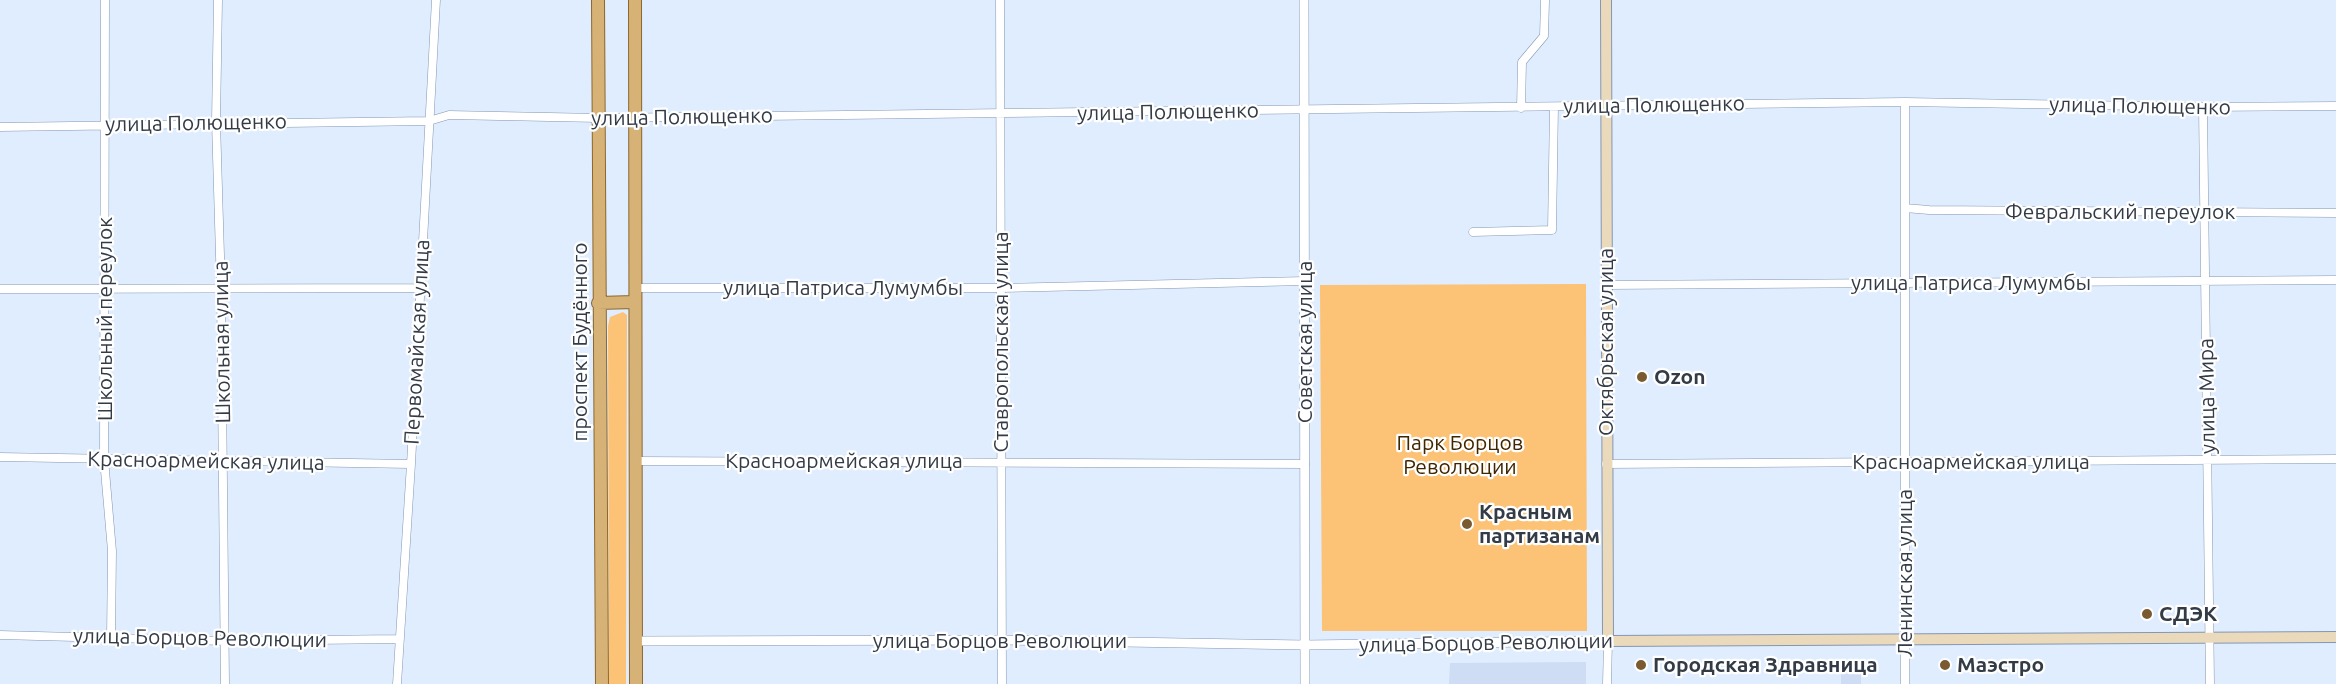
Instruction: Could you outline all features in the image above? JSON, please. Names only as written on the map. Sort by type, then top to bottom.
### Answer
[{"type":"main road","name":"проспект Будённого","points":[[598,0],[602,684]]},
{"type":"main road","points":[[635,0],[636,684]]},
{"type":"main road","name":"Октябрьская улица","points":[[1606,0],[1605,464],[1608,641]]},
{"type":"main road","points":[[598,303],[634,302]]},
{"type":"main road","name":"улица Борцов Революции","points":[[1608,641],[2336,637]]},
{"type":"street","name":"Школьный переулок","points":[[105,0],[104,459],[112,551],[111,638]]},
{"type":"street","name":"Школьная улица","points":[[218,0],[216,122],[221,289],[225,684]]},
{"type":"street","name":"Первомайская улица","points":[[397,684],[436,0]]},
{"type":"street","name":"Ставропольская улица","points":[[1000,0],[1002,684]]},
{"type":"street","name":"Советская улица","points":[[1304,0],[1305,684]]},
{"type":"street","points":[[1521,108],[1522,62],[1544,36],[1545,1]]},
{"type":"street","name":"улица Полющенко","points":[[0,127],[216,122],[429,121],[449,116],[599,118],[1905,102],[2203,107],[2336,106]]},
{"type":"street","name":"Ленинская улица","points":[[1905,102],[1905,684]]},
{"type":"street","points":[[1473,232],[1552,230],[1554,107]]},
{"type":"street","name":"улица Мира","points":[[2203,107],[2210,684]]},
{"type":"street","name":"Февральский переулок","points":[[1905,208],[2336,213]]},
{"type":"street","name":"улица Патриса Лумумбы","points":[[1606,285],[2336,280]]},
{"type":"street","name":"улица Патриса Лумумбы","points":[[634,288],[1001,288],[1305,281]]},
{"type":"street","points":[[0,289],[420,288]]},
{"type":"street","name":"Красноармейская улица","points":[[0,457],[411,464]]},
{"type":"street","name":"Красноармейская улица","points":[[1605,464],[2336,459]]},
{"type":"street","name":"Красноармейская улица","points":[[635,461],[1305,464]]},
{"type":"street","name":"улица Борцов Революции","points":[[0,635],[225,641],[399,639]]},
{"type":"street","name":"улица Борцов Революции","points":[[636,641],[1003,640],[1305,645],[1608,641]]},
{"type":"street","name":"Октябрьская улица","points":[[1607,684],[1608,641]]},
{"type":"shaded area","points":[[1841,661],[1861,661],[1861,684],[1841,684]]},
{"type":"shaded area","points":[[1586,662],[1586,684],[1449,684],[1450,663]]},
{"type":"green space","name":"Парк Борцов Революции","points":[[1586,284],[1587,631],[1322,631],[1320,285]]},
{"type":"green space","points":[[623,312],[627,315],[626,684],[609,684],[608,326],[610,317]]},
{"type":"place","name":"Ozon","points":[[1642,377]]},
{"type":"place","name":"Красным партизанам","points":[[1467,524]]},
{"type":"place","name":"СДЭК","points":[[2147,614]]},
{"type":"place","name":"Городская Здравница","points":[[1641,665]]},
{"type":"place","name":"Маэстро","points":[[1945,665]]}]
